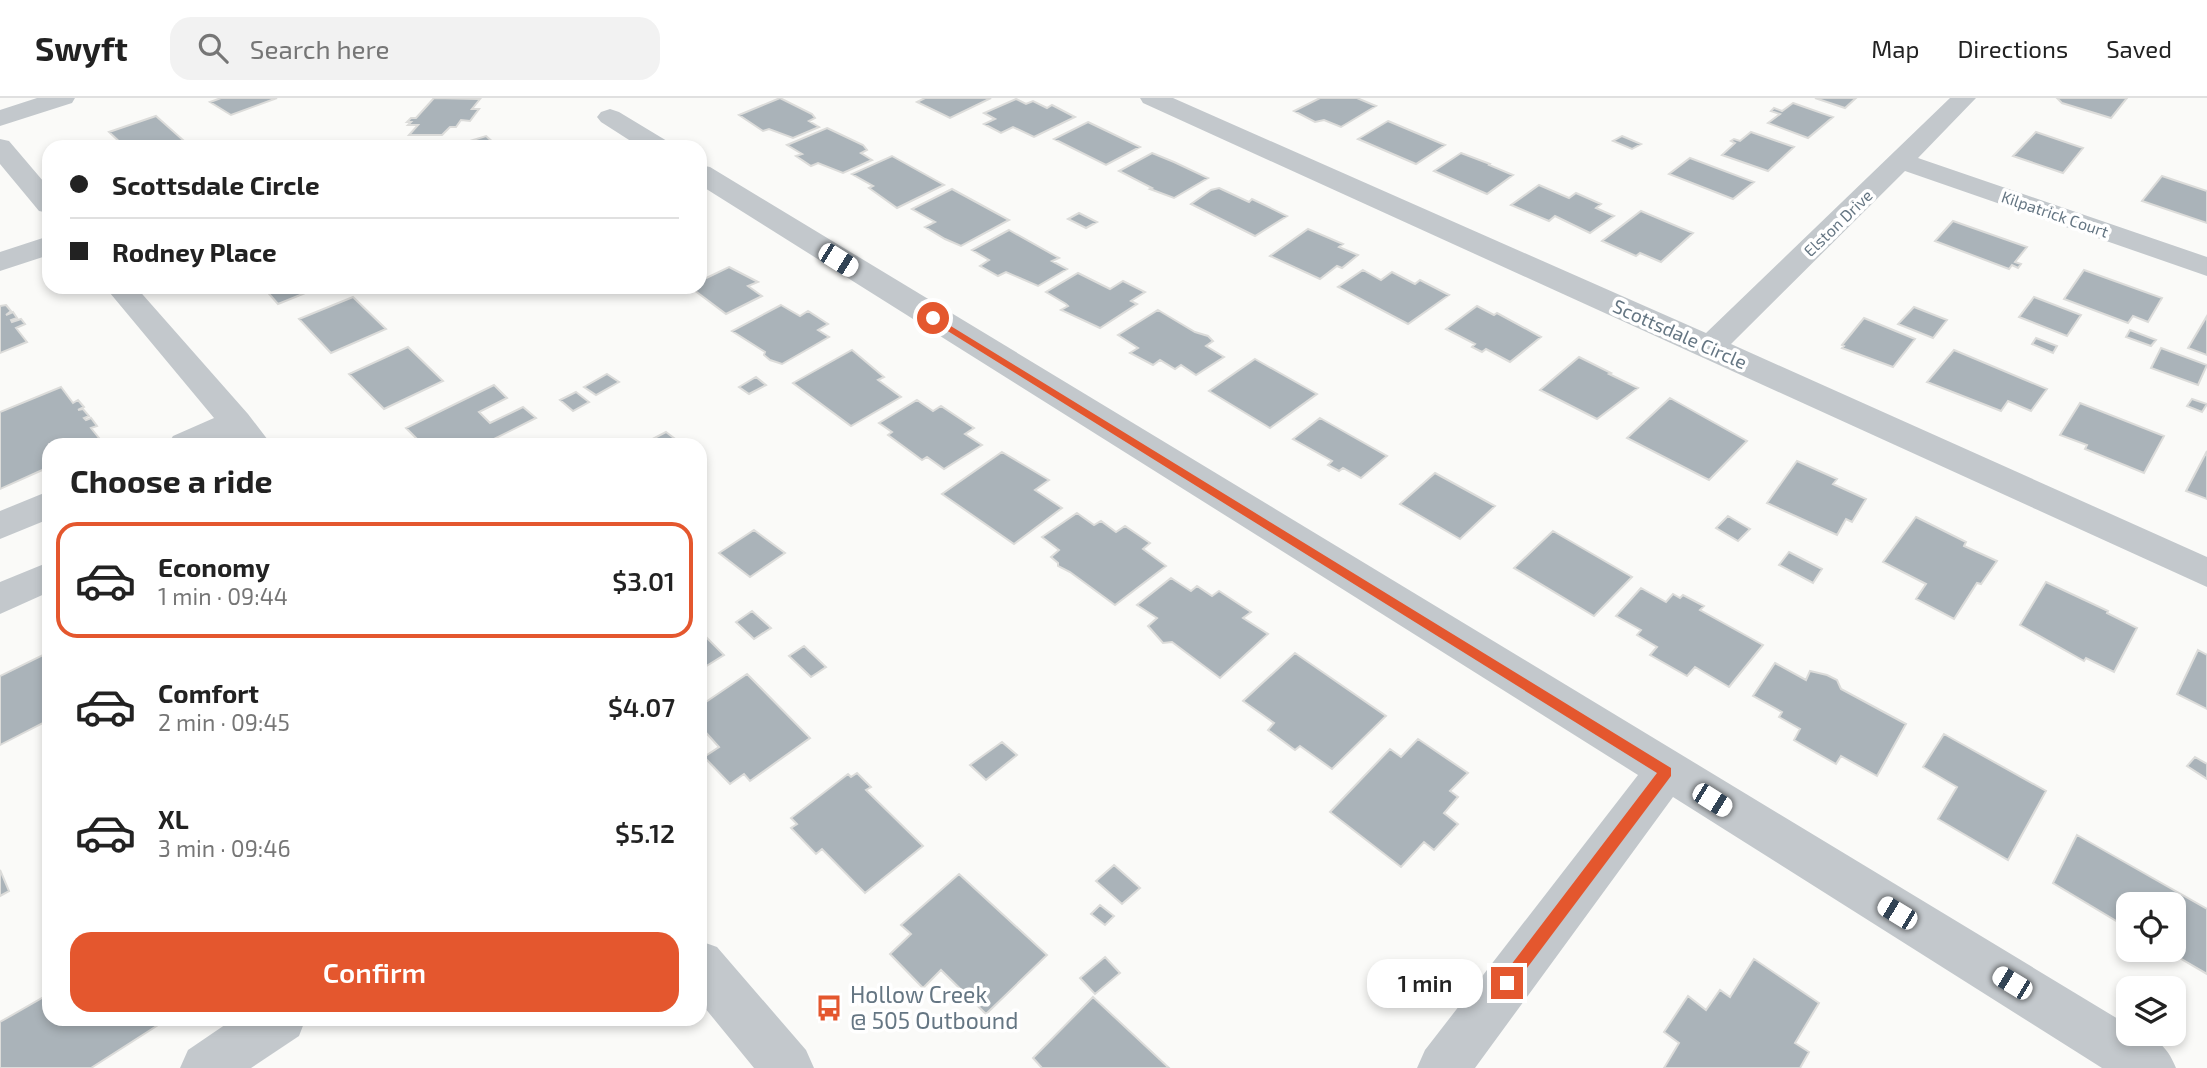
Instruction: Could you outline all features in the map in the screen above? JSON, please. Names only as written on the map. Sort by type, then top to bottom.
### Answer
[{"type":"street","points":[[0,118],[62,98]]},
{"type":"street","name":"Scottsdale Circle","points":[[1152,98],[1710,346],[2207,573]]},
{"type":"street","name":"Elston Drive","points":[[1710,346],[1964,98]]},
{"type":"street","points":[[610,117],[647,140]]},
{"type":"street","points":[[0,147],[42,197]]},
{"type":"street","name":"Kilpatrick Court","points":[[1902,161],[2207,267]]},
{"type":"street","points":[[707,177],[1666,772],[2150,1068]]},
{"type":"street","points":[[0,262],[42,247]]},
{"type":"street","points":[[126,294],[245,433]]},
{"type":"street","points":[[218,438],[245,433]]},
{"type":"street","points":[[0,526],[42,507]]},
{"type":"street","points":[[0,599],[42,579]]},
{"type":"street","points":[[1443,1068],[1666,772]]},
{"type":"street","points":[[707,972],[788,1068]]},
{"type":"street","points":[[206,1068],[269,1026]]},
{"type":"building","points":[[221,98],[277,98],[231,115],[210,102]]},
{"type":"building","points":[[434,98],[480,99],[472,109],[479,109],[470,121],[461,120],[456,127],[450,127],[442,135],[409,135],[418,125],[408,125],[411,122],[407,122],[416,118]]},
{"type":"building","points":[[780,98],[812,114],[815,118],[809,121],[819,127],[793,138],[769,129],[763,131],[739,115]]},
{"type":"building","points":[[925,98],[991,98],[950,118],[917,102]]},
{"type":"building","points":[[1320,98],[1357,98],[1376,106],[1341,127],[1324,120],[1315,122],[1294,111]]},
{"type":"building","points":[[1815,98],[1856,98],[1845,108]]},
{"type":"building","points":[[2057,98],[2127,98],[2111,118],[2062,103]]},
{"type":"building","points":[[1016,99],[1026,104],[1033,101],[1047,108],[1052,105],[1075,117],[1034,137],[1013,127],[1001,133],[984,124],[995,119],[984,113]]},
{"type":"building","points":[[1793,103],[1833,117],[1808,138],[1768,123],[1780,114],[1771,111],[1774,108],[1782,111]]},
{"type":"building","points":[[156,116],[183,140],[118,140],[109,132]]},
{"type":"building","points":[[1388,121],[1445,145],[1416,164],[1358,139]]},
{"type":"building","points":[[1088,122],[1140,147],[1106,165],[1054,139]]},
{"type":"building","points":[[827,128],[863,145],[867,150],[861,153],[872,160],[843,173],[818,163],[811,166],[796,156],[802,154],[787,145]]},
{"type":"building","points":[[1751,132],[1794,147],[1768,171],[1722,155],[1735,143],[1731,141],[1740,141]]},
{"type":"building","points":[[2036,132],[2083,148],[2063,173],[2013,156]]},
{"type":"building","points":[[486,136],[490,140],[473,140]]},
{"type":"building","points":[[1622,136],[1641,144],[1632,149],[1613,141]]},
{"type":"building","points":[[1152,153],[1208,178],[1174,198],[1150,189],[1152,188],[1119,171]]},
{"type":"building","points":[[1461,153],[1513,175],[1487,194],[1434,171]]},
{"type":"building","points":[[892,156],[944,185],[897,208],[869,188],[873,186],[852,174]]},
{"type":"building","points":[[1690,158],[1754,182],[1733,199],[1669,174]]},
{"type":"building","points":[[2162,176],[2207,191],[2207,223],[2142,201]]},
{"type":"building","points":[[1539,185],[1569,198],[1576,193],[1601,204],[1596,208],[1614,216],[1590,233],[1555,216],[1549,221],[1511,205]]},
{"type":"building","points":[[1219,188],[1249,202],[1252,199],[1287,216],[1255,236],[1191,204],[1211,190]]},
{"type":"building","points":[[952,189],[1009,220],[961,246],[945,239],[925,227],[935,222],[912,209]]},
{"type":"building","points":[[1641,211],[1693,233],[1661,262],[1640,253],[1636,256],[1602,241]]},
{"type":"building","points":[[1079,213],[1097,222],[1086,228],[1068,219]]},
{"type":"building","points":[[1953,221],[2027,247],[2015,262],[2021,264],[2018,268],[2012,265],[2009,269],[1935,241]]},
{"type":"building","points":[[1308,229],[1343,244],[1339,247],[1358,255],[1342,268],[1337,266],[1320,279],[1270,256]]},
{"type":"building","points":[[1009,230],[1059,258],[1052,261],[1067,269],[1038,286],[1006,272],[998,276],[980,266],[989,260],[972,250]]},
{"type":"building","points":[[729,267],[758,282],[748,286],[762,296],[726,314],[699,294],[707,294],[707,278]]},
{"type":"building","points":[[1363,270],[1381,280],[1392,272],[1415,284],[1420,280],[1449,295],[1408,324],[1338,287]]},
{"type":"building","points":[[2084,270],[2162,298],[2148,322],[2133,316],[2128,323],[2064,299]]},
{"type":"building","points":[[1078,273],[1110,289],[1123,281],[1145,292],[1131,301],[1137,304],[1100,328],[1061,310],[1068,306],[1046,292]]},
{"type":"building","points":[[269,294],[303,294],[278,304]]},
{"type":"building","points":[[353,297],[386,329],[331,353],[299,319]]},
{"type":"building","points":[[2034,297],[2081,315],[2067,336],[2019,317]]},
{"type":"building","points":[[6,305],[11,311],[6,315],[13,312],[17,318],[11,320],[12,322],[21,319],[25,324],[16,328],[27,342],[0,353],[0,306]]},
{"type":"building","points":[[781,305],[800,316],[808,311],[828,324],[818,330],[829,337],[782,364],[770,360],[764,355],[765,352],[732,331]]},
{"type":"building","points":[[1477,306],[1494,315],[1497,313],[1541,337],[1510,362],[1486,349],[1482,352],[1472,347],[1475,344],[1446,329]]},
{"type":"building","points":[[1914,307],[1947,320],[1933,338],[1898,324]]},
{"type":"building","points":[[1158,310],[1195,332],[1208,336],[1213,341],[1206,346],[1224,357],[1196,375],[1181,365],[1175,369],[1160,360],[1153,365],[1130,353],[1138,348],[1118,335]]},
{"type":"building","points":[[2207,316],[2207,355],[2188,348]]},
{"type":"building","points":[[1864,318],[1915,339],[1893,367],[1842,348]]},
{"type":"building","points":[[2130,330],[2156,340],[2151,346],[2126,337]]},
{"type":"building","points":[[2036,338],[2057,346],[2053,353],[2032,344]]},
{"type":"building","points":[[408,347],[443,381],[384,409],[349,374]]},
{"type":"building","points":[[2161,348],[2207,365],[2198,385],[2151,368]]},
{"type":"building","points":[[852,350],[884,377],[878,380],[901,397],[851,426],[793,383]]},
{"type":"building","points":[[1954,350],[2047,389],[2031,411],[2008,401],[2001,411],[1927,382]]},
{"type":"building","points":[[1579,357],[1638,388],[1597,419],[1540,390]]},
{"type":"building","points":[[1255,359],[1317,394],[1270,428],[1209,391]]},
{"type":"building","points":[[607,374],[619,382],[596,395],[584,387]]},
{"type":"building","points":[[756,377],[766,385],[749,394],[739,387]]},
{"type":"building","points":[[494,385],[507,398],[479,412],[490,423],[523,407],[536,418],[496,438],[416,438],[406,428]]},
{"type":"building","points":[[61,387],[73,403],[78,400],[84,407],[78,410],[83,409],[89,416],[84,418],[91,418],[97,426],[91,428],[99,438],[42,438],[42,470],[0,489],[0,412]]},
{"type":"building","points":[[576,392],[589,402],[573,411],[560,400]]},
{"type":"building","points":[[1670,398],[1747,441],[1709,480],[1627,438]]},
{"type":"building","points":[[2192,399],[2207,404],[2202,412],[2187,406]]},
{"type":"building","points":[[917,400],[933,411],[941,406],[974,428],[965,434],[982,445],[944,469],[927,457],[922,460],[888,435],[892,432],[879,423]]},
{"type":"building","points":[[2080,403],[2164,436],[2144,473],[2085,449],[2087,445],[2060,435]]},
{"type":"building","points":[[1320,418],[1387,456],[1361,478],[1343,468],[1339,471],[1328,465],[1332,461],[1293,439]]},
{"type":"building","points":[[666,432],[674,438],[654,438]]},
{"type":"building","points":[[2207,451],[2207,499],[2186,491]]},
{"type":"building","points":[[1002,452],[1049,480],[1035,490],[1062,508],[1014,544],[942,494]]},
{"type":"building","points":[[1797,461],[1837,479],[1833,484],[1866,499],[1852,522],[1846,519],[1837,535],[1767,503]]},
{"type":"building","points":[[1435,473],[1495,506],[1460,539],[1400,504]]},
{"type":"building","points":[[1077,513],[1094,525],[1101,521],[1116,532],[1125,526],[1150,543],[1143,549],[1166,566],[1115,605],[1058,566],[1051,557],[1059,550],[1042,537]]},
{"type":"building","points":[[1728,516],[1750,529],[1738,541],[1716,528]]},
{"type":"building","points":[[1916,517],[1966,542],[1964,546],[1997,561],[1981,584],[1977,583],[1954,619],[1916,599],[1926,584],[1883,562]]},
{"type":"building","points":[[754,530],[785,553],[750,577],[719,553]]},
{"type":"building","points":[[1553,531],[1632,577],[1594,616],[1514,568]]},
{"type":"building","points":[[1789,552],[1822,569],[1813,583],[1779,565]]},
{"type":"building","points":[[1171,578],[1191,591],[1197,586],[1212,596],[1219,591],[1251,612],[1243,618],[1268,634],[1220,678],[1172,642],[1163,643],[1148,626],[1157,618],[1137,605]]},
{"type":"building","points":[[2046,582],[2137,628],[2114,672],[2086,658],[2084,661],[2020,625]]},
{"type":"building","points":[[1641,588],[1666,602],[1673,594],[1680,598],[1683,595],[1704,606],[1700,610],[1763,645],[1729,687],[1695,667],[1687,676],[1650,655],[1657,647],[1637,635],[1641,630],[1616,616]]},
{"type":"building","points":[[752,611],[771,628],[754,639],[736,622]]},
{"type":"building","points":[[707,638],[724,655],[707,666]]},
{"type":"building","points":[[804,646],[826,667],[811,677],[789,656]]},
{"type":"building","points":[[2198,650],[2207,655],[2207,709],[2177,694]]},
{"type":"building","points":[[1295,653],[1386,716],[1332,769],[1300,746],[1295,750],[1268,730],[1274,723],[1243,701]]},
{"type":"building","points":[[42,655],[42,724],[0,745],[0,676]]},
{"type":"building","points":[[1775,663],[1806,680],[1810,671],[1827,675],[1837,680],[1841,689],[1906,724],[1877,776],[1841,756],[1836,764],[1794,740],[1800,729],[1779,717],[1782,712],[1753,696]]},
{"type":"building","points":[[747,674],[810,738],[750,781],[744,774],[730,784],[707,760],[707,755],[719,747],[707,734],[707,701]]},
{"type":"building","points":[[1944,734],[2046,791],[2008,860],[1938,819],[1957,787],[1923,767]]},
{"type":"building","points":[[1418,739],[1468,773],[1450,791],[1458,797],[1444,813],[1458,824],[1434,850],[1424,842],[1401,867],[1330,812],[1390,749],[1401,757]]},
{"type":"building","points":[[1002,742],[1017,755],[986,780],[970,765]]},
{"type":"building","points":[[2195,757],[2207,764],[2207,779],[2187,766]]},
{"type":"building","points":[[857,773],[871,787],[866,790],[923,846],[865,893],[822,849],[816,854],[791,828],[797,824],[791,818],[848,774],[851,777]]},
{"type":"building","points":[[2077,835],[2177,892],[2116,892],[2116,921],[2053,883]]},
{"type":"building","points":[[1114,865],[1140,888],[1122,904],[1096,881]]},
{"type":"building","points":[[0,870],[9,891],[0,896]]},
{"type":"building","points":[[959,874],[1047,955],[986,1014],[941,970],[923,988],[890,954],[911,934],[901,925]]},
{"type":"building","points":[[2186,897],[2207,909],[2207,974],[2186,962]]},
{"type":"building","points":[[1100,905],[1114,916],[1105,925],[1091,914]]},
{"type":"building","points":[[1105,957],[1120,973],[1095,994],[1080,978]]},
{"type":"building","points":[[1754,959],[1819,1003],[1795,1043],[1809,1052],[1800,1068],[1664,1068],[1679,1043],[1664,1032],[1688,996],[1706,1010],[1720,990],[1730,997]]},
{"type":"building","points":[[1093,997],[1169,1068],[1042,1068],[1033,1058]]},
{"type":"building","points":[[42,998],[42,1026],[157,1026],[91,1068],[0,1068],[0,1022]]},
{"type":"place","name":"Hollow Creek @ 505 Outbound","points":[[829,1008]]},
{"type":"route","points":[[933,318],[1666,772],[1507,983]]}]
